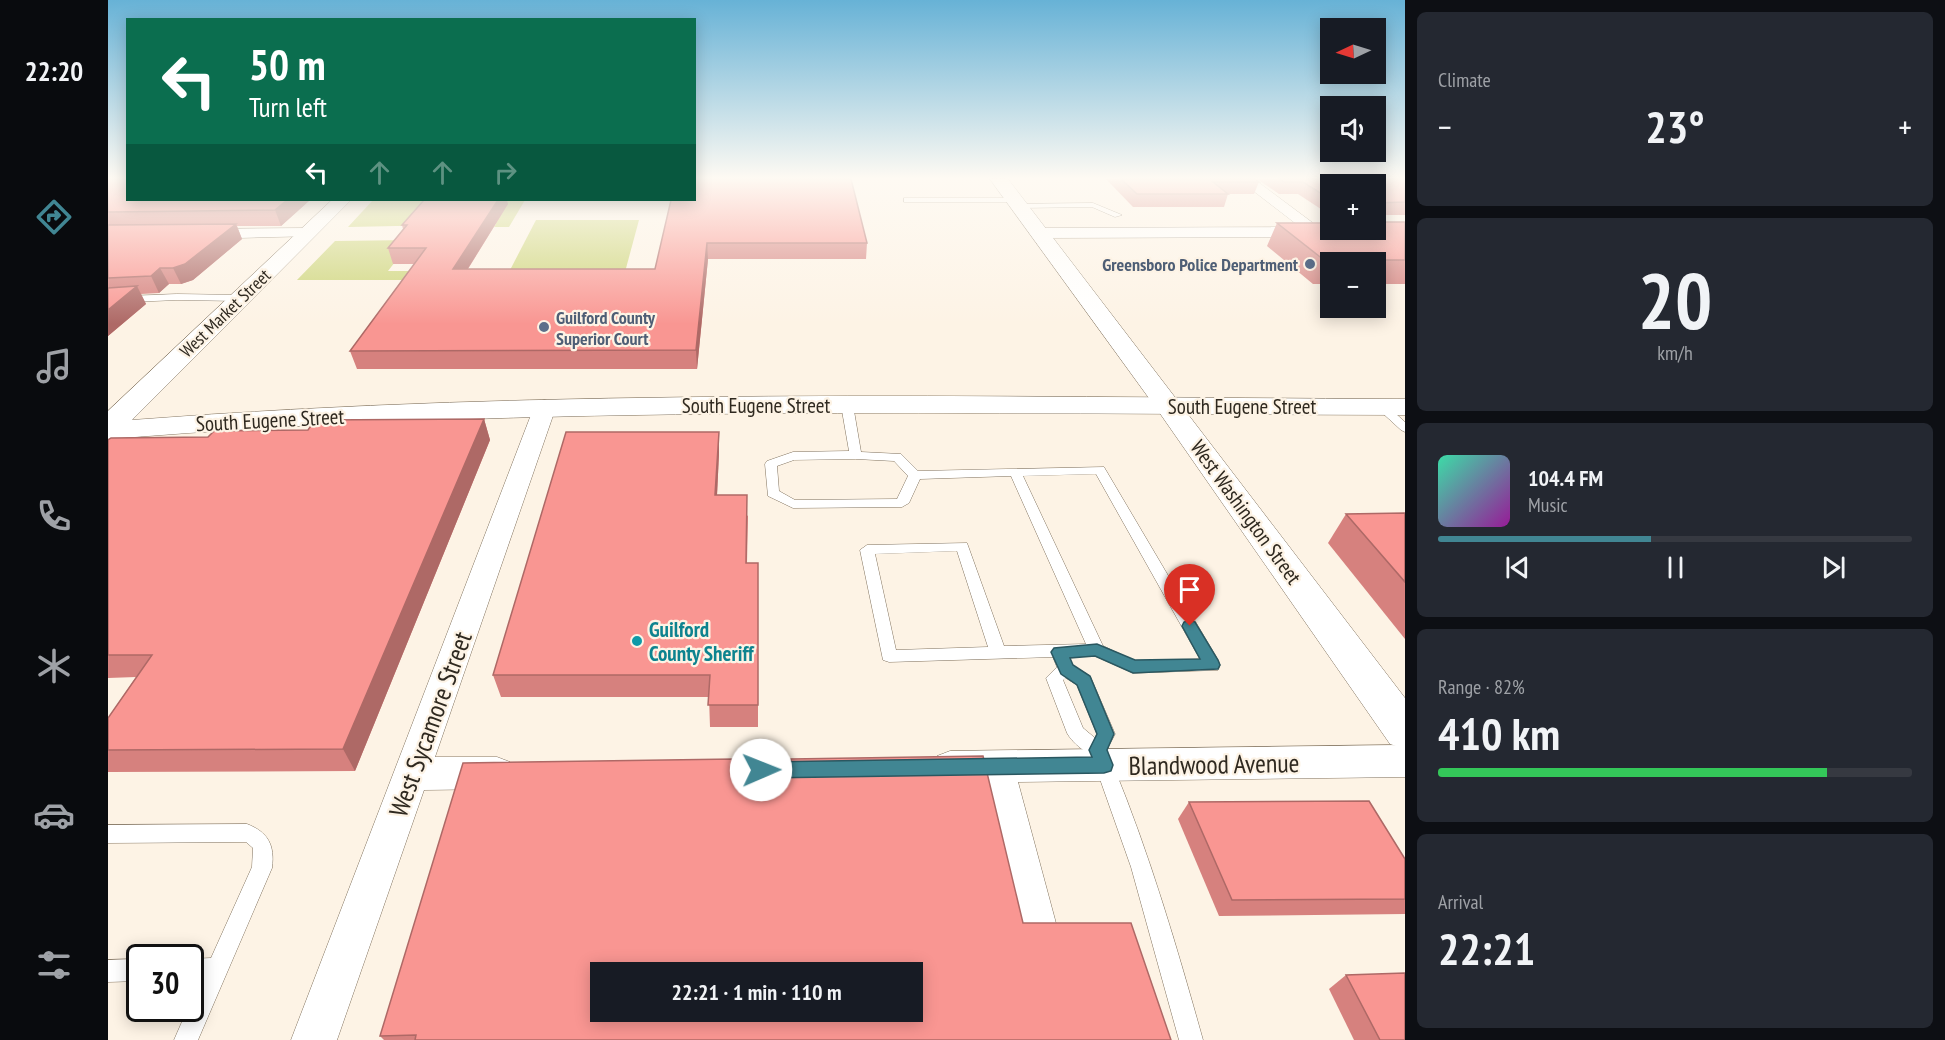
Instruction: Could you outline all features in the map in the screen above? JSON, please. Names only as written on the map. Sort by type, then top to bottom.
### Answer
[{"type":"main road","name":"West Market Street","points":[[108,428],[313,228]]},
{"type":"main road","name":"West Washington Street","points":[[1035,228],[1169,405],[1405,731]]},
{"type":"main road","name":"South Eugene Street","points":[[108,428],[236,420],[545,407],[1169,405],[1394,407]]},
{"type":"street","points":[[1039,233],[1323,232],[1316,228]]},
{"type":"street","points":[[190,234],[307,233]]},
{"type":"street","name":"West Sycamore Street","points":[[314,1040],[545,407]]},
{"type":"street","name":"Blandwood Avenue","points":[[914,768],[996,767],[1101,758],[1405,761]]},
{"type":"street","points":[[996,767],[1036,927]]},
{"type":"street","points":[[411,774],[525,772]]},
{"type":"lane","points":[[108,300],[177,297],[240,298]]},
{"type":"lane","points":[[847,405],[856,455]]},
{"type":"lane","points":[[1394,407],[1405,428]]},
{"type":"lane","points":[[915,475],[902,502],[793,504],[773,493],[771,464],[793,456],[856,455],[897,457],[915,475],[1100,470],[1212,665],[1133,667],[1097,650],[1059,652],[889,656],[867,550],[962,546],[998,653]]},
{"type":"lane","points":[[1015,472],[1097,650]]},
{"type":"lane","points":[[1059,652],[1066,669],[1084,681],[1106,734],[1101,758]]},
{"type":"lane","points":[[1066,669],[1054,678],[1076,734],[1101,758],[1125,816],[1159,921],[1191,1040]]},
{"type":"lane","points":[[108,834],[247,833],[257,837],[262,846],[264,855],[262,868],[186,1040]]},
{"type":"lane","points":[[204,970],[218,969]]},
{"type":"lane","points":[[108,971],[126,970]]},
{"type":"green space","points":[[532,228],[637,228],[625,272],[509,272]]},
{"type":"green space","points":[[412,240],[388,271],[424,271],[417,280],[297,280],[335,241]]},
{"type":"building","points":[[108,228],[231,228],[185,264],[173,268],[160,268],[151,276],[108,278]]},
{"type":"building","name":"Guilford County Superior Court","points":[[405,228],[480,228],[453,269],[655,269],[665,228],[863,228],[867,243],[707,243],[696,350],[350,351],[426,248],[388,248]]},
{"type":"building","points":[[1283,228],[1320,228],[1320,240],[1386,240],[1386,228],[1405,228],[1405,260],[1386,260],[1386,252],[1320,252],[1320,257]]},
{"type":"building","points":[[137,286],[108,310],[108,288]]},
{"type":"building","points":[[484,419],[343,749],[108,750],[108,718],[152,655],[108,655],[108,440],[111,438],[208,437],[214,431],[308,430],[315,420]]},
{"type":"building","name":"Guilford County Sheriff","points":[[566,432],[719,432],[715,495],[747,495],[746,563],[758,563],[758,705],[708,705],[710,675],[493,675]]},
{"type":"building","points":[[1405,513],[1405,582],[1346,514]]},
{"type":"building","points":[[983,756],[1023,923],[1131,923],[1171,1040],[415,1040],[416,1035],[380,1036],[463,763],[734,759],[734,764],[791,764],[791,759]]},
{"type":"building","points":[[1369,801],[1405,859],[1405,899],[1232,900],[1189,802]]},
{"type":"building","points":[[1405,973],[1405,1040],[1380,1040],[1346,975]]},
{"type":"place","name":"Greensboro Police Department","points":[[1310,264]]},
{"type":"place","name":"Guilford County Superior Court","points":[[544,327]]},
{"type":"place","name":"Guilford County Sheriff","points":[[637,641]]},
{"type":"route","points":[[761,770],[1104,765],[1098,750],[1106,734],[1084,681],[1066,669],[1059,652],[1097,650],[1133,667],[1212,665],[1190,626]]}]
